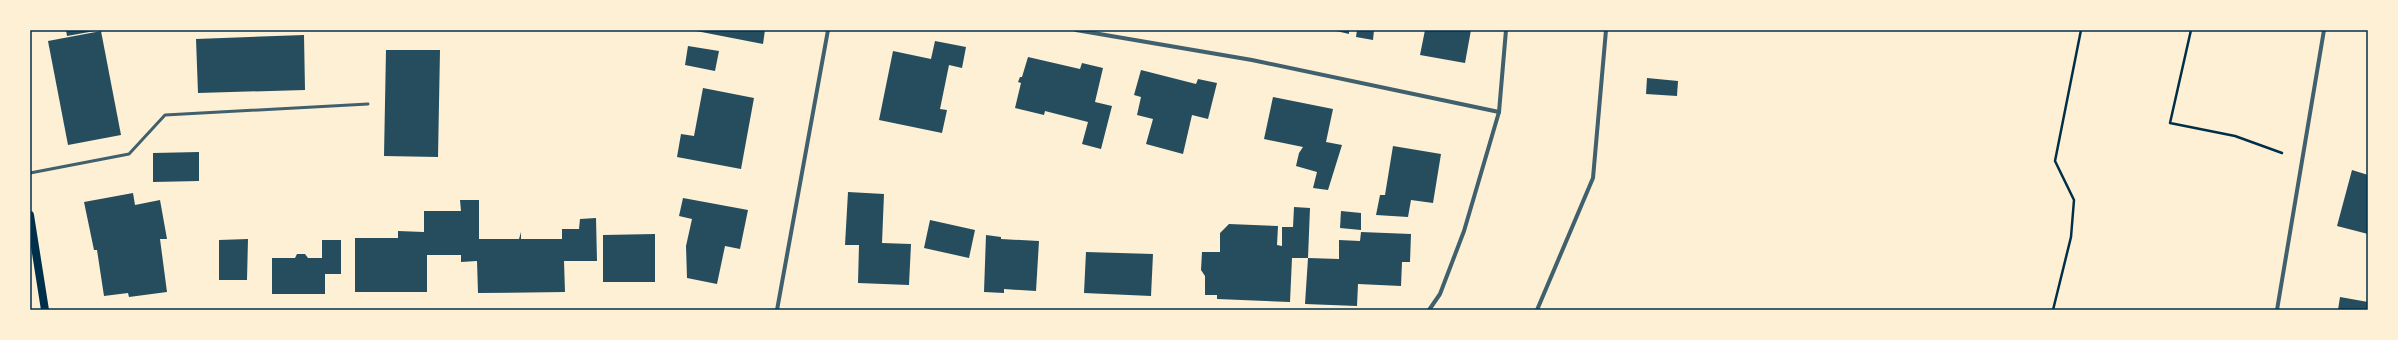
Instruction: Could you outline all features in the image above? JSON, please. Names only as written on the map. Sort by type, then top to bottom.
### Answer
[{"type":"main road","points":[[30,215],[45,310]]},
{"type":"street","points":[[777,310],[828,30]]},
{"type":"street","points":[[1076,30],[1252,60],[1499,112]]},
{"type":"street","points":[[1429,310],[1440,294],[1464,231],[1499,112],[1506,30]]},
{"type":"street","points":[[1537,310],[1593,178],[1606,30]]},
{"type":"street","points":[[2277,310],[2324,30]]},
{"type":"lane","points":[[30,173],[129,154],[165,115],[368,104]]},
{"type":"path","points":[[2052,310],[2071,237],[2074,200],[2055,161],[2081,30]]},
{"type":"path","points":[[2190,30],[2170,123],[2236,136],[2302,159]]},
{"type":"building","points":[[66,30],[95,30],[95,31],[67,36]]},
{"type":"building","points":[[691,30],[765,30],[763,44]]},
{"type":"building","points":[[1332,30],[1349,30],[1349,34]]},
{"type":"building","points":[[1357,30],[1374,30],[1373,40],[1356,37]]},
{"type":"building","points":[[1425,30],[1471,30],[1465,63],[1420,55]]},
{"type":"building","points":[[101,31],[121,135],[68,145],[48,41]]},
{"type":"building","points":[[304,35],[305,90],[198,93],[196,39]]},
{"type":"building","points":[[935,41],[966,47],[962,68],[949,65],[940,109],[947,110],[942,133],[879,120],[893,51],[931,59]]},
{"type":"building","points":[[688,46],[719,51],[715,71],[685,65]]},
{"type":"building","points":[[386,50],[440,50],[438,157],[384,156]]},
{"type":"building","points":[[1028,57],[1080,69],[1082,63],[1103,68],[1095,102],[1112,106],[1101,149],[1082,144],[1088,122],[1045,111],[1044,115],[1015,108],[1021,83],[1018,82],[1020,77],[1022,77]]},
{"type":"building","points":[[1141,70],[1196,84],[1198,79],[1217,83],[1208,119],[1192,115],[1183,154],[1146,144],[1153,119],[1137,115],[1141,97],[1134,95]]},
{"type":"building","points":[[1647,78],[1678,81],[1677,96],[1646,94]]},
{"type":"building","points":[[703,88],[754,98],[741,169],[677,157],[681,134],[694,136]]},
{"type":"building","points":[[1273,97],[1333,109],[1326,142],[1342,145],[1328,190],[1313,188],[1317,172],[1296,166],[1299,153],[1303,147],[1264,139]]},
{"type":"building","points":[[1393,146],[1441,154],[1433,203],[1411,200],[1408,217],[1376,215],[1380,195],[1385,195]]},
{"type":"building","points":[[199,152],[199,181],[153,182],[153,153]]},
{"type":"building","points":[[2352,170],[2368,175],[2368,234],[2337,226]]},
{"type":"building","points":[[848,192],[884,194],[882,243],[911,244],[909,285],[858,283],[859,245],[845,245]]},
{"type":"building","points":[[133,193],[135,205],[160,200],[167,239],[160,239],[167,292],[129,297],[128,293],[104,296],[97,250],[94,250],[84,202]]},
{"type":"building","points":[[683,198],[748,210],[740,249],[725,246],[717,284],[687,278],[686,246],[692,219],[679,216]]},
{"type":"building","points":[[460,200],[479,200],[479,239],[519,239],[521,232],[521,239],[562,239],[562,229],[579,229],[580,219],[596,218],[597,261],[564,261],[565,292],[478,293],[477,261],[461,262],[461,255],[427,255],[427,292],[355,292],[355,238],[398,238],[398,231],[424,232],[424,211],[461,211]]},
{"type":"building","points":[[1294,207],[1310,208],[1308,258],[1292,258],[1290,302],[1217,299],[1217,295],[1205,295],[1205,276],[1201,270],[1202,252],[1220,252],[1220,233],[1229,224],[1278,226],[1277,245],[1282,246],[1282,227],[1293,227]]},
{"type":"building","points":[[1341,211],[1361,213],[1361,230],[1340,228]]},
{"type":"building","points":[[930,220],[975,230],[969,258],[924,248]]},
{"type":"building","points":[[1361,232],[1411,234],[1410,262],[1402,262],[1401,286],[1358,284],[1357,306],[1305,304],[1308,258],[1339,259],[1339,240],[1360,241]]},
{"type":"building","points":[[655,234],[655,282],[603,282],[603,235]]},
{"type":"building","points":[[986,235],[1001,237],[1001,239],[1039,241],[1036,291],[1004,289],[1004,293],[984,292]]},
{"type":"building","points":[[248,239],[247,280],[219,280],[219,240]]},
{"type":"building","points":[[322,240],[341,240],[341,274],[325,274],[325,294],[272,294],[272,258],[295,258],[297,254],[305,254],[308,258],[322,258]]},
{"type":"building","points":[[1086,252],[1153,254],[1151,296],[1084,293]]},
{"type":"building","points":[[2340,297],[2368,302],[2368,310],[2338,310]]}]
